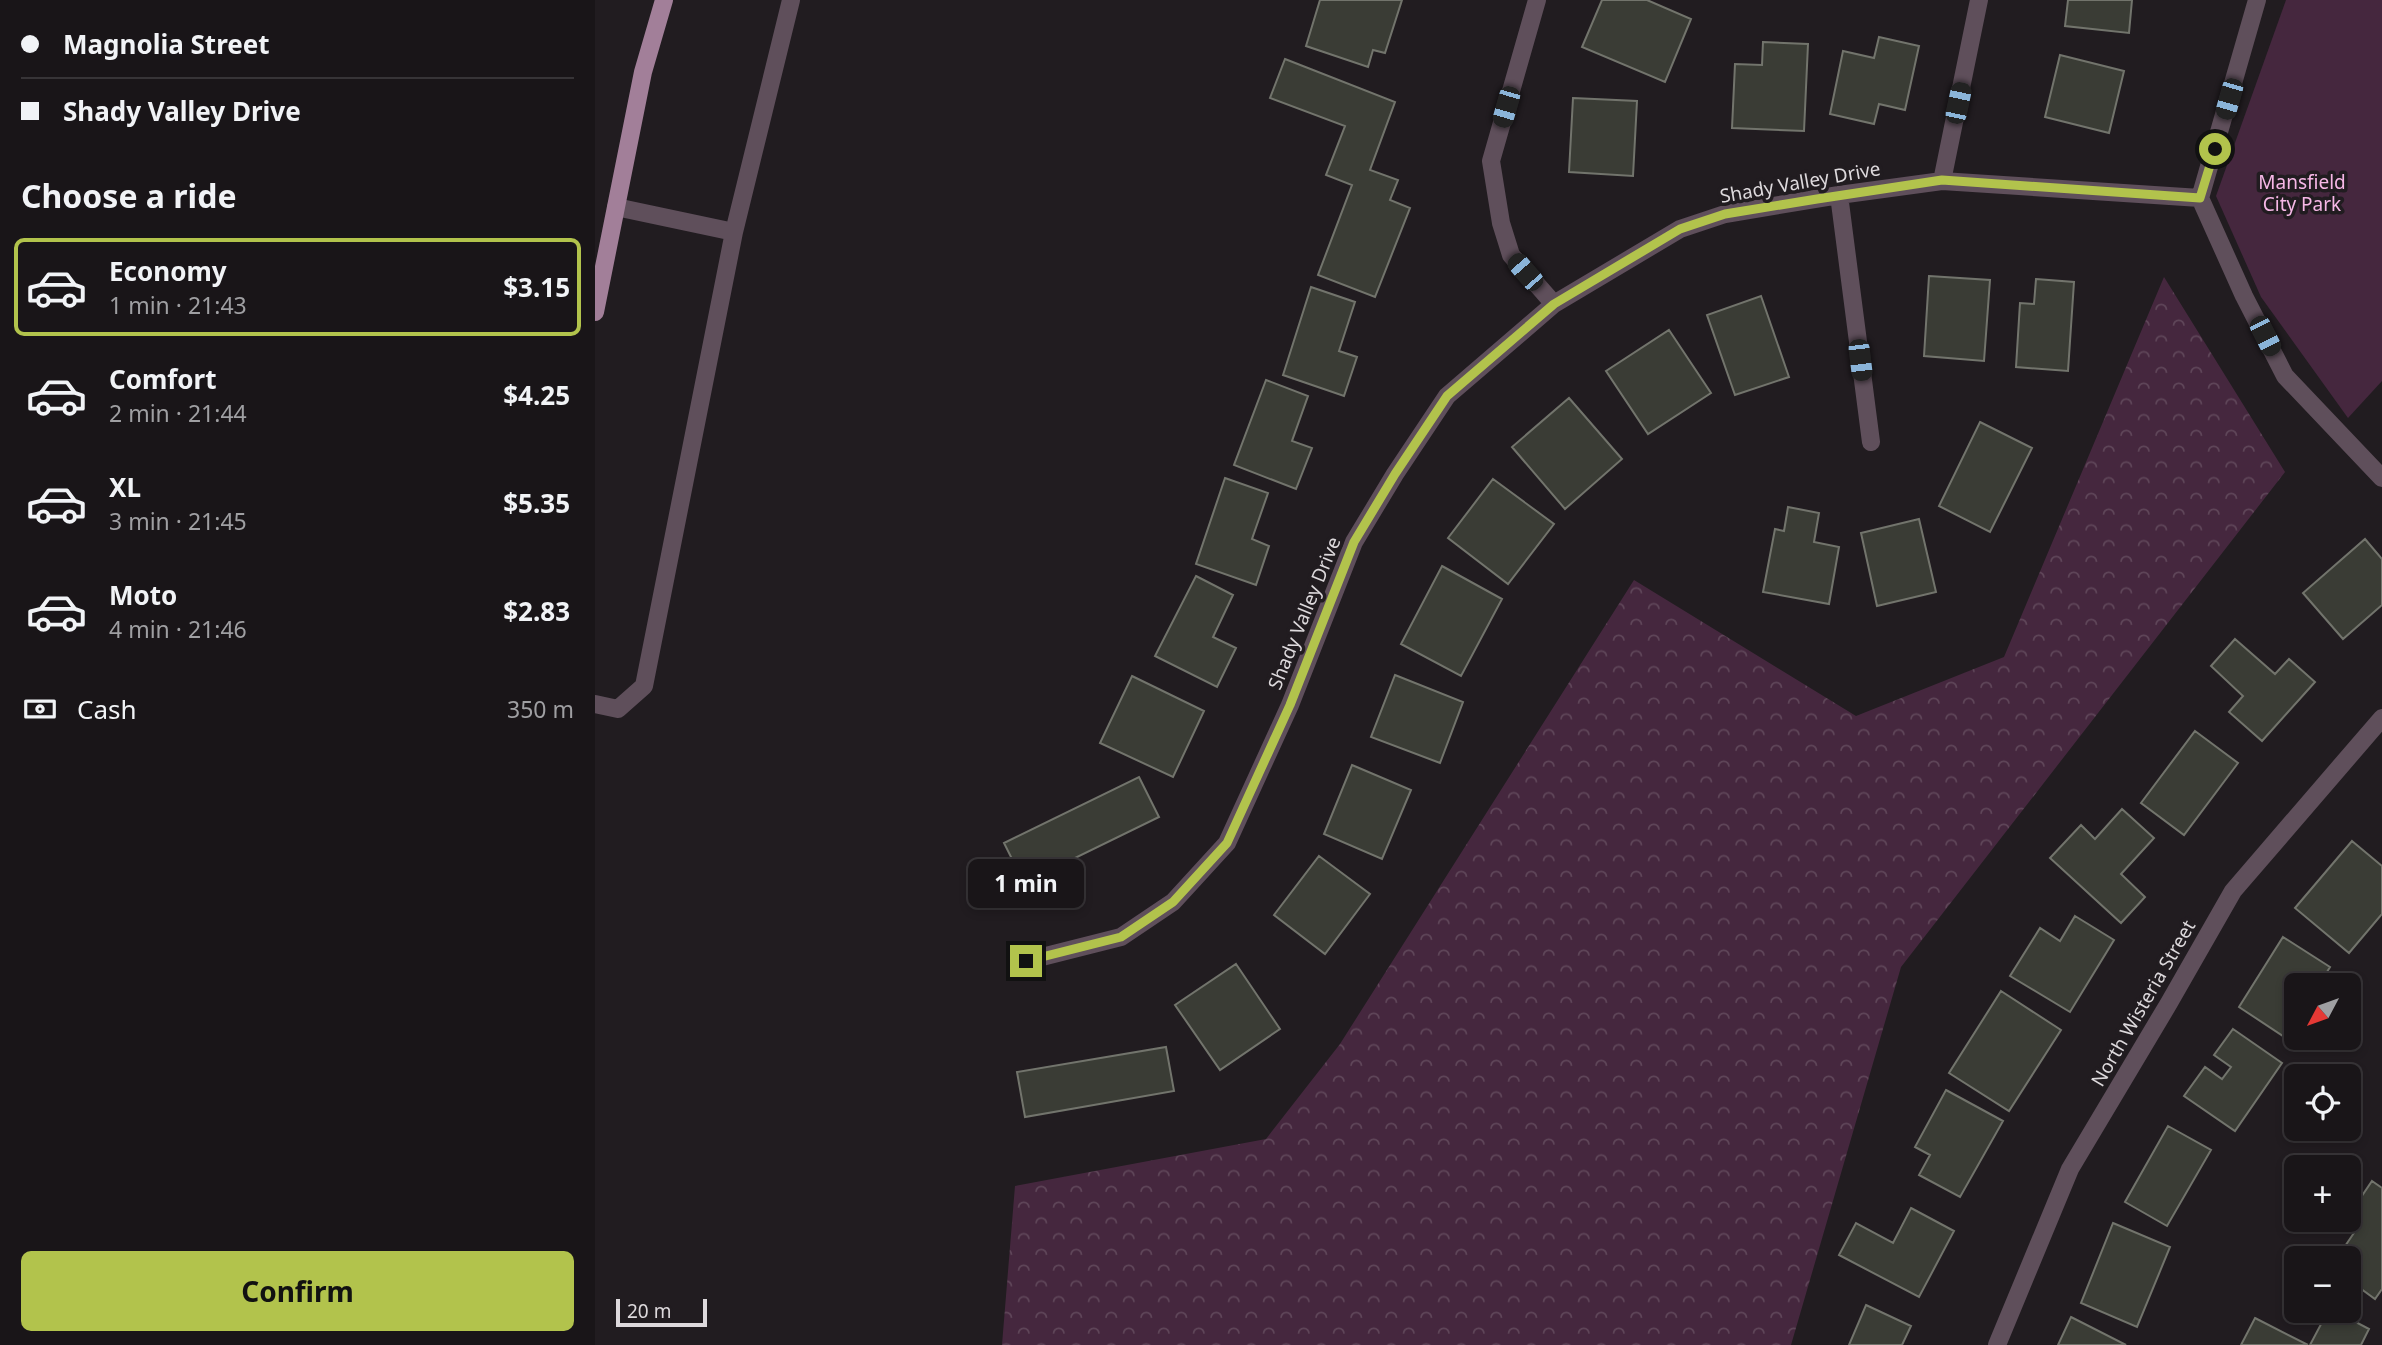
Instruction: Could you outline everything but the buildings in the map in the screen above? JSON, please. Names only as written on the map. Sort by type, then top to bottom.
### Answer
[{"type":"main road","points":[[595,312],[643,72],[664,0]]},
{"type":"street","points":[[595,704],[618,709],[645,686],[734,232],[791,0]]},
{"type":"street","points":[[1537,0],[1491,160],[1501,223],[1511,256],[1554,304]]},
{"type":"street","points":[[1942,180],[1979,0]]},
{"type":"street","points":[[2257,0],[2200,198],[2244,296],[2285,376],[2382,478]]},
{"type":"street","name":"Shady Valley Drive","points":[[1026,961],[1121,937],[1173,902],[1227,843],[1290,705],[1354,542],[1395,474],[1447,396],[1554,304],[1680,229],[1725,214],[1839,195],[1942,180],[2200,198]]},
{"type":"street","points":[[1839,195],[1871,442]]},
{"type":"street","points":[[616,206],[734,232]]},
{"type":"street","name":"North Wisteria Street","points":[[1997,1345],[2070,1169],[2233,891],[2382,718]]},
{"type":"green space","name":"Mansfield City Park","points":[[2286,0],[2382,0],[2382,381],[2348,418],[2261,297],[2216,196]]},
{"type":"green space","points":[[2164,277],[2285,472],[1901,967],[1791,1345],[1002,1345],[1015,1186],[1266,1139],[1340,1044],[1634,580],[1856,716],[2004,657]]},
{"type":"route","points":[[1026,961],[1121,937],[1173,902],[1227,843],[1290,705],[1354,542],[1395,474],[1447,396],[1554,304],[1680,229],[1725,214],[1942,180],[2200,198],[2215,149]]}]
